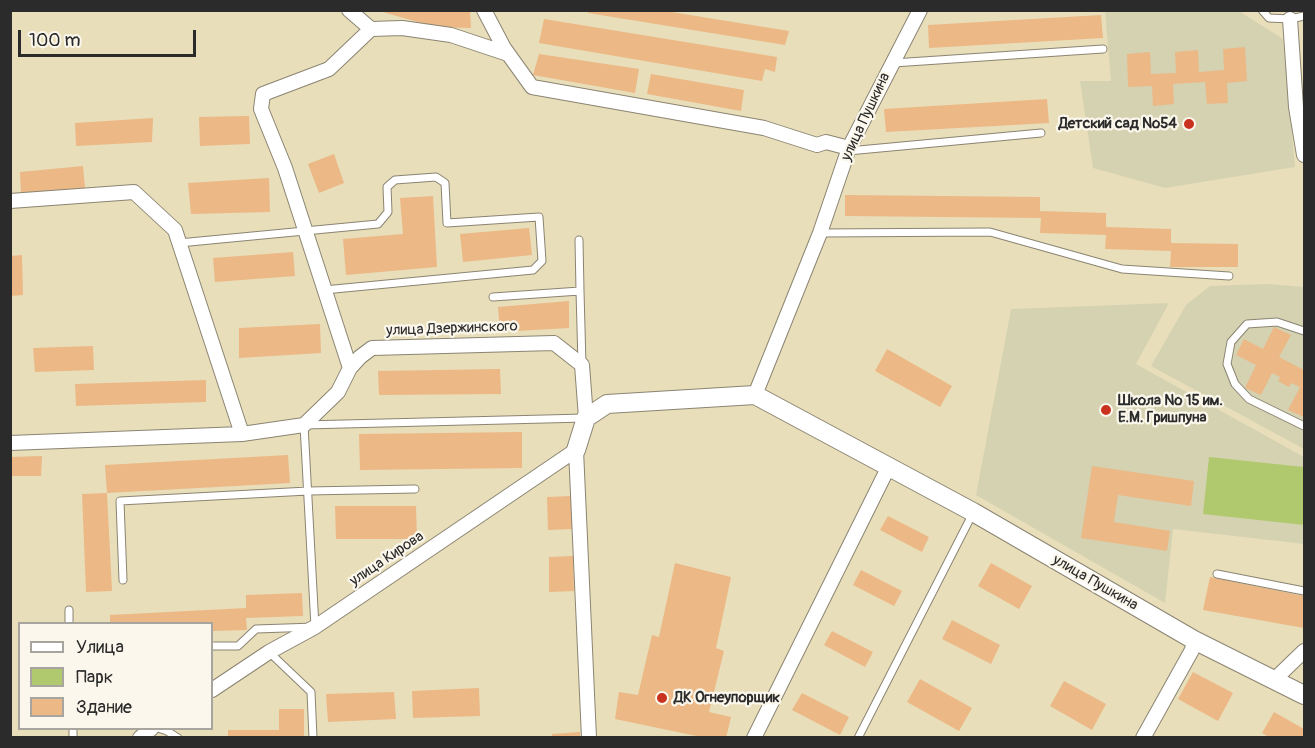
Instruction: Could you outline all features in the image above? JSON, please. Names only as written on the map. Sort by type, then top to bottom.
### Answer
[{"type":"street","points":[[349,10],[371,29]]},
{"type":"street","points":[[484,10],[508,54],[532,87],[765,128],[817,145],[826,142],[848,149]]},
{"type":"street","name":"улица Пушкина","points":[[920,10],[848,149],[820,233],[755,395],[974,512],[1194,640],[1305,695]]},
{"type":"street","points":[[1290,19],[1305,155]]},
{"type":"street","points":[[350,368],[285,168],[261,109],[263,94],[329,69],[371,29],[402,28],[451,35],[508,54]]},
{"type":"street","points":[[10,201],[134,192],[175,230],[242,434]]},
{"type":"street","name":"улица Дзержинского","points":[[304,425],[338,392],[350,368],[372,348],[554,343],[582,365]]},
{"type":"street","points":[[582,365],[586,418],[576,450],[589,738]]},
{"type":"street","points":[[586,418],[607,404],[755,395]]},
{"type":"street","points":[[10,443],[242,434],[304,425]]},
{"type":"street","name":"улица Кирова","points":[[213,689],[268,652],[315,627],[576,450]]},
{"type":"street","points":[[754,738],[889,466]]},
{"type":"street","points":[[1143,738],[1192,650],[1194,640]]},
{"type":"street","points":[[1275,680],[1305,651]]},
{"type":"lane","points":[[1262,10],[1269,18],[1290,19],[1305,16]]},
{"type":"lane","points":[[892,63],[1103,49]]},
{"type":"lane","points":[[848,149],[1041,133]]},
{"type":"lane","points":[[179,243],[378,224],[388,212],[387,187],[395,180],[436,177],[445,183],[447,223],[539,217],[542,261],[533,270],[324,290]]},
{"type":"lane","points":[[820,233],[990,232],[1122,269],[1229,276]]},
{"type":"lane","points":[[579,240],[582,365]]},
{"type":"lane","points":[[494,297],[580,291]]},
{"type":"lane","points":[[1305,331],[1277,322],[1247,324],[1231,342],[1227,364],[1235,384],[1249,399],[1305,426]]},
{"type":"lane","points":[[213,646],[238,646],[256,629],[315,627],[304,425],[586,418]]},
{"type":"lane","points":[[123,580],[120,501],[308,491],[415,489]]},
{"type":"lane","points":[[858,738],[974,512]]},
{"type":"lane","points":[[1217,574],[1305,591]]},
{"type":"lane","points":[[69,610],[69,622]]},
{"type":"lane","points":[[268,652],[311,692],[313,738]]},
{"type":"lane","points":[[162,730],[178,738]]},
{"type":"shaded area","name":"Детский сад №54","points":[[1105,11],[1239,11],[1283,39],[1295,167],[1165,188],[1093,168],[1080,81],[1111,81]]},
{"type":"shaded area","points":[[1267,284],[1304,287],[1304,449],[1151,366],[1186,305],[1210,286]]},
{"type":"shaded area","name":"Школа № 15 им. Е.М. Гришпуна","points":[[1169,303],[1136,364],[1304,457],[1304,544],[1173,529],[1165,603],[976,495],[1011,309]]},
{"type":"green space","points":[[1209,457],[1304,467],[1304,525],[1203,514]]},
{"type":"building","points":[[376,10],[470,10],[471,28],[435,27]]},
{"type":"building","points":[[588,10],[659,10],[789,31],[785,45],[588,13]]},
{"type":"building","points":[[1101,15],[1103,38],[929,48],[928,25]]},
{"type":"building","points":[[544,19],[777,57],[775,72],[765,69],[762,81],[539,43]]},
{"type":"building","points":[[1245,47],[1247,81],[1227,83],[1228,103],[1207,104],[1205,82],[1173,84],[1174,104],[1153,106],[1152,86],[1128,87],[1127,54],[1150,52],[1151,74],[1176,73],[1175,52],[1198,50],[1199,72],[1224,70],[1223,49]]},
{"type":"building","points":[[539,54],[639,69],[635,93],[533,75]]},
{"type":"building","points":[[651,74],[744,90],[741,111],[647,94]]},
{"type":"building","points":[[1047,99],[1049,123],[886,132],[884,109]]},
{"type":"building","points":[[249,116],[250,144],[200,146],[199,117]]},
{"type":"building","points":[[153,118],[152,142],[76,146],[75,123]]},
{"type":"building","points":[[334,154],[344,183],[319,193],[308,164]]},
{"type":"building","points":[[83,166],[85,188],[21,193],[20,172]]},
{"type":"building","points":[[269,178],[270,212],[191,214],[188,183]]},
{"type":"building","points":[[845,195],[1040,197],[1040,211],[1106,213],[1106,227],[1171,229],[1171,243],[1238,244],[1238,267],[1170,267],[1171,251],[1105,249],[1106,235],[1040,233],[1041,218],[845,216]]},
{"type":"building","points":[[433,196],[437,267],[346,275],[343,239],[403,234],[400,198]]},
{"type":"building","points":[[529,228],[532,255],[463,262],[460,234]]},
{"type":"building","points":[[293,252],[295,276],[215,282],[213,258]]},
{"type":"building","points":[[22,255],[23,295],[10,296],[10,256]]},
{"type":"building","points":[[569,301],[569,328],[500,332],[498,307]]},
{"type":"building","points":[[320,324],[321,353],[239,358],[239,328]]},
{"type":"building","points":[[1274,327],[1291,335],[1279,357],[1304,370],[1304,417],[1288,410],[1300,387],[1291,383],[1289,387],[1278,381],[1280,377],[1272,373],[1261,395],[1245,388],[1256,365],[1236,355],[1244,339],[1263,349]]},
{"type":"building","points":[[93,346],[94,370],[35,372],[33,348]]},
{"type":"building","points":[[887,349],[952,386],[940,407],[875,371]]},
{"type":"building","points":[[500,369],[501,394],[379,395],[378,371]]},
{"type":"building","points":[[206,380],[206,402],[76,406],[75,384]]},
{"type":"building","points":[[522,432],[522,468],[360,470],[359,434]]},
{"type":"building","points":[[288,455],[290,483],[107,493],[105,465]]},
{"type":"building","points":[[42,456],[41,476],[10,476],[10,457]]},
{"type":"building","points":[[1092,466],[1194,481],[1191,506],[1118,495],[1114,522],[1170,531],[1167,551],[1081,538]]},
{"type":"building","points":[[107,493],[112,591],[86,592],[82,494]]},
{"type":"building","points":[[571,496],[572,529],[548,530],[547,497]]},
{"type":"building","points":[[335,506],[416,506],[417,539],[336,539]]},
{"type":"building","points":[[888,516],[929,537],[922,552],[880,530]]},
{"type":"building","points":[[573,556],[574,591],[549,592],[549,557]]},
{"type":"building","points":[[675,563],[731,577],[716,648],[724,651],[709,712],[731,717],[726,738],[706,738],[615,719],[619,692],[638,695],[652,635],[659,637]]},
{"type":"building","points":[[991,563],[1032,586],[1019,609],[978,586]]},
{"type":"building","points":[[861,570],[902,591],[894,606],[853,585]]},
{"type":"building","points":[[1210,577],[1304,596],[1304,628],[1203,610]]},
{"type":"building","points":[[302,593],[303,616],[246,618],[247,630],[213,631],[213,622],[110,622],[110,615],[246,608],[246,595]]},
{"type":"building","points":[[952,620],[1000,645],[991,664],[942,639]]},
{"type":"building","points":[[832,631],[873,652],[865,667],[824,645]]},
{"type":"building","points":[[1193,672],[1233,693],[1218,721],[1178,699]]},
{"type":"building","points":[[920,679],[972,708],[959,731],[907,702]]},
{"type":"building","points":[[1064,681],[1106,704],[1092,730],[1050,706]]},
{"type":"building","points":[[479,688],[480,716],[413,718],[412,691]]},
{"type":"building","points":[[394,692],[396,719],[328,722],[326,694]]},
{"type":"building","points":[[802,693],[849,717],[840,735],[792,710]]},
{"type":"building","points":[[279,709],[304,709],[304,738],[228,738],[228,730],[279,730]]},
{"type":"building","points":[[1274,712],[1304,729],[1304,738],[1270,738],[1262,733]]},
{"type":"building","points":[[580,732],[580,738],[552,738],[552,734]]},
{"type":"place","name":"Детский сад №54","points":[[1189,124]]},
{"type":"place","name":"Школа № 15 им. Е.М. Гришпуна","points":[[1106,410]]},
{"type":"place","name":"ДК Огнеупорщик","points":[[662,698]]}]
